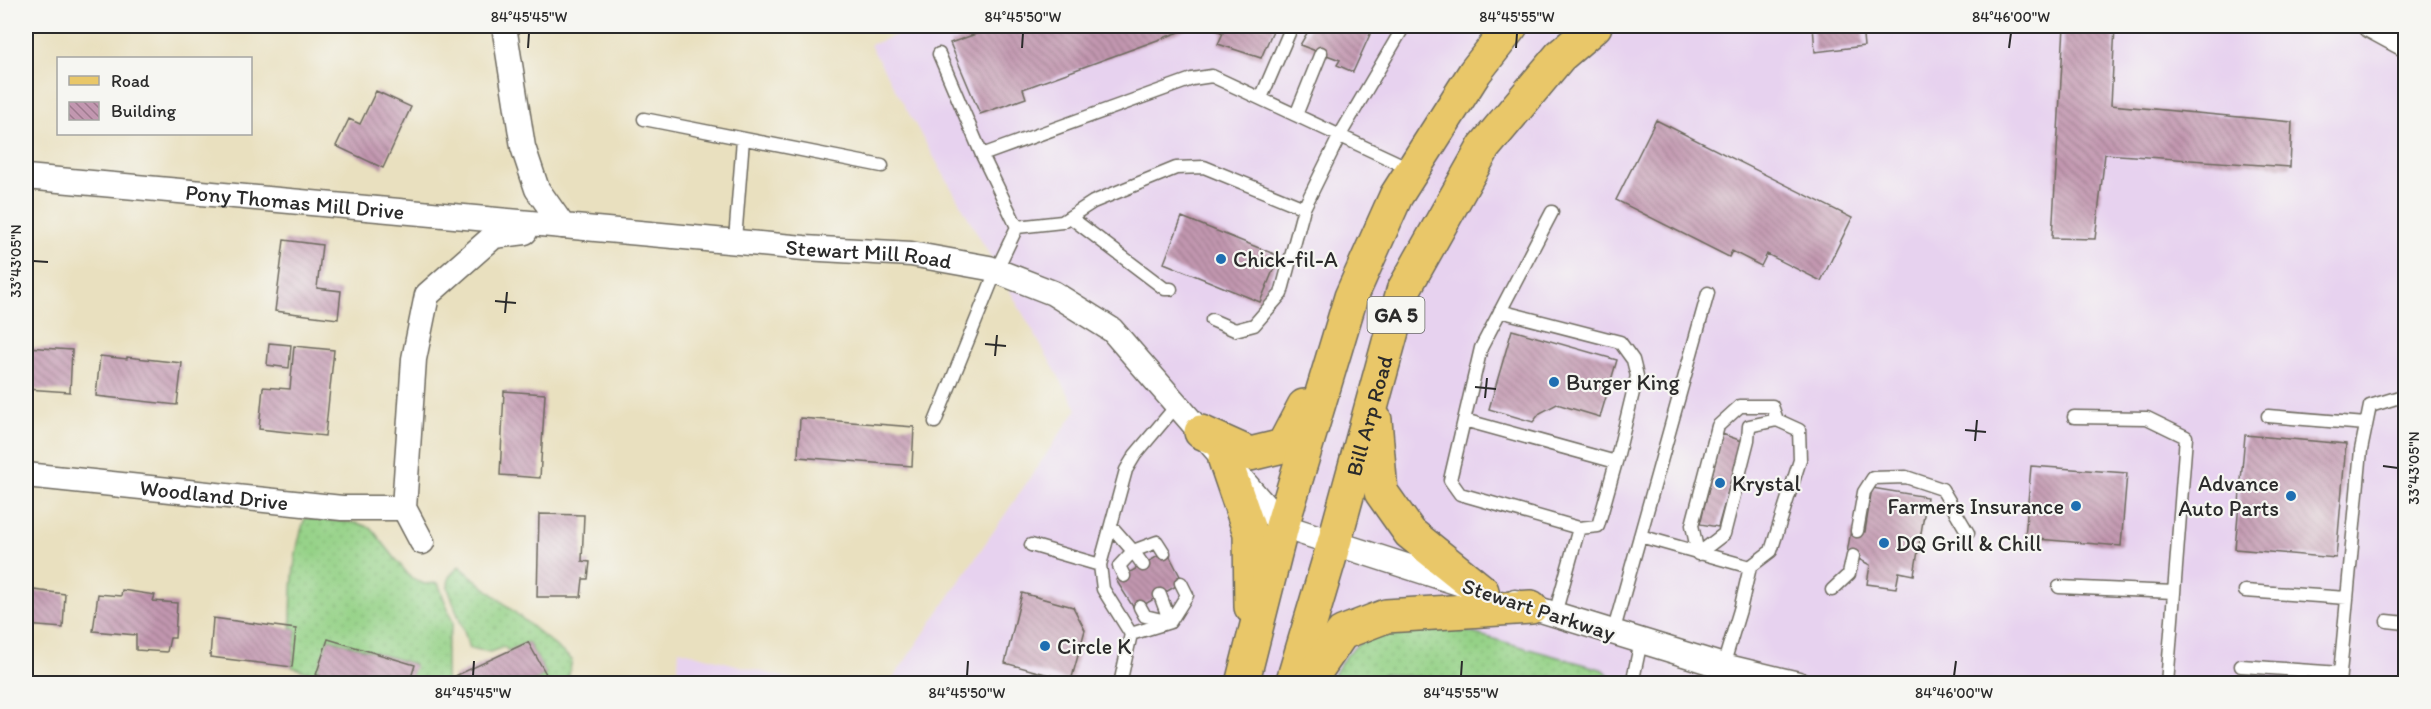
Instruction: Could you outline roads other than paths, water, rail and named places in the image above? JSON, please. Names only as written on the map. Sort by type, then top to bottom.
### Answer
[{"type":"main road","name":"GA 5","points":[[1242,684],[1282,526],[1351,297],[1396,196],[1475,72],[1511,26]]},
{"type":"main road","name":"Bill Arp Road","points":[[1292,684],[1334,543],[1403,291],[1484,147],[1560,56],[1595,26]]},
{"type":"main road","points":[[1201,432],[1250,454],[1283,446],[1297,423],[1351,297]]},
{"type":"main road","points":[[1374,397],[1381,492],[1410,533],[1482,591]]},
{"type":"main road","points":[[1225,460],[1250,533],[1253,644]]},
{"type":"main road","points":[[1307,684],[1342,633],[1386,616],[1543,611]]},
{"type":"street","points":[[422,542],[404,508],[414,359],[427,295],[494,236],[563,226],[537,189],[523,147],[504,26]]},
{"type":"street","points":[[2371,26],[2406,45]]},
{"type":"street","name":"Pony Thomas Mill Drive","points":[[26,177],[563,226]]},
{"type":"street","name":"Stewart Mill Road","points":[[563,226],[804,248],[911,255],[996,271],[1053,293],[1112,330],[1282,526]]},
{"type":"street","name":"Woodland Drive","points":[[26,475],[342,508],[404,508]]},
{"type":"street","name":"Stewart Parkway","points":[[1282,526],[1613,633],[1723,666],[1798,684]]},
{"type":"lane","points":[[1261,98],[1292,26]]},
{"type":"lane","points":[[1212,320],[1235,330],[1254,325],[1281,294],[1304,208],[1340,135],[1404,26]]},
{"type":"lane","points":[[1296,115],[1321,53]]},
{"type":"lane","points":[[939,54],[982,155],[1017,227]]},
{"type":"lane","points":[[982,155],[1192,79],[1212,76],[1412,170]]},
{"type":"lane","points":[[644,119],[882,166]]},
{"type":"lane","points":[[735,240],[743,138]]},
{"type":"lane","points":[[1017,227],[1062,222],[1093,202],[1176,168],[1204,166],[1304,208]]},
{"type":"lane","points":[[1500,311],[1620,342],[1633,360],[1637,376],[1598,526],[1579,528],[1460,494],[1450,480],[1480,348],[1552,212]]},
{"type":"lane","points":[[1070,217],[1165,289],[1172,289]]},
{"type":"lane","points":[[935,422],[996,271],[1017,227]]},
{"type":"lane","points":[[1613,633],[1708,293]]},
{"type":"lane","points":[[2241,666],[2339,678],[2361,450],[2370,406],[2406,395]]},
{"type":"lane","points":[[1120,684],[1131,634],[1102,589],[1100,565],[1126,470],[1135,455],[1177,405]]},
{"type":"lane","points":[[1698,554],[1692,525],[1718,426],[1740,406],[1772,406],[1777,420]]},
{"type":"lane","points":[[2268,416],[2366,423]]},
{"type":"lane","points":[[2074,417],[2147,418],[2186,437],[2167,684]]},
{"type":"lane","points":[[1464,420],[1616,462]]},
{"type":"lane","points":[[1698,554],[1724,534],[1748,440],[1749,426],[1777,420],[1799,430],[1800,460],[1771,551],[1750,567],[1723,666]]},
{"type":"lane","points":[[1857,531],[1864,492],[1873,478],[1906,477],[1942,489],[1968,533]]},
{"type":"lane","points":[[1111,525],[1143,565]]},
{"type":"lane","points":[[1543,611],[1579,528]]},
{"type":"lane","points":[[1640,536],[1750,567]]},
{"type":"lane","points":[[1124,576],[1119,566],[1133,551],[1157,542],[1164,553]]},
{"type":"lane","points":[[1031,544],[1100,565]]},
{"type":"lane","points":[[1832,590],[1849,574],[1853,556]]},
{"type":"lane","points":[[1131,634],[1170,622],[1187,595],[1180,583]]},
{"type":"lane","points":[[2059,587],[2174,592]]},
{"type":"lane","points":[[2245,591],[2347,598]]},
{"type":"lane","points":[[1160,595],[1170,622]]},
{"type":"lane","points":[[1140,607],[1145,616],[1170,622]]},
{"type":"lane","points":[[2387,621],[2406,623]]},
{"type":"lane","points":[[1632,684],[1641,641]]},
{"type":"place","name":"Chick-fil-A","points":[[1221,259]]},
{"type":"place","name":"Burger King","points":[[1554,382]]},
{"type":"place","name":"Krystal","points":[[1720,483]]},
{"type":"place","name":"Advance Auto Parts","points":[[2291,496]]},
{"type":"place","name":"Farmers Insurance","points":[[2076,506]]},
{"type":"place","name":"DQ Grill & Chill","points":[[1884,543]]},
{"type":"place","name":"Circle K","points":[[1045,646]]}]
